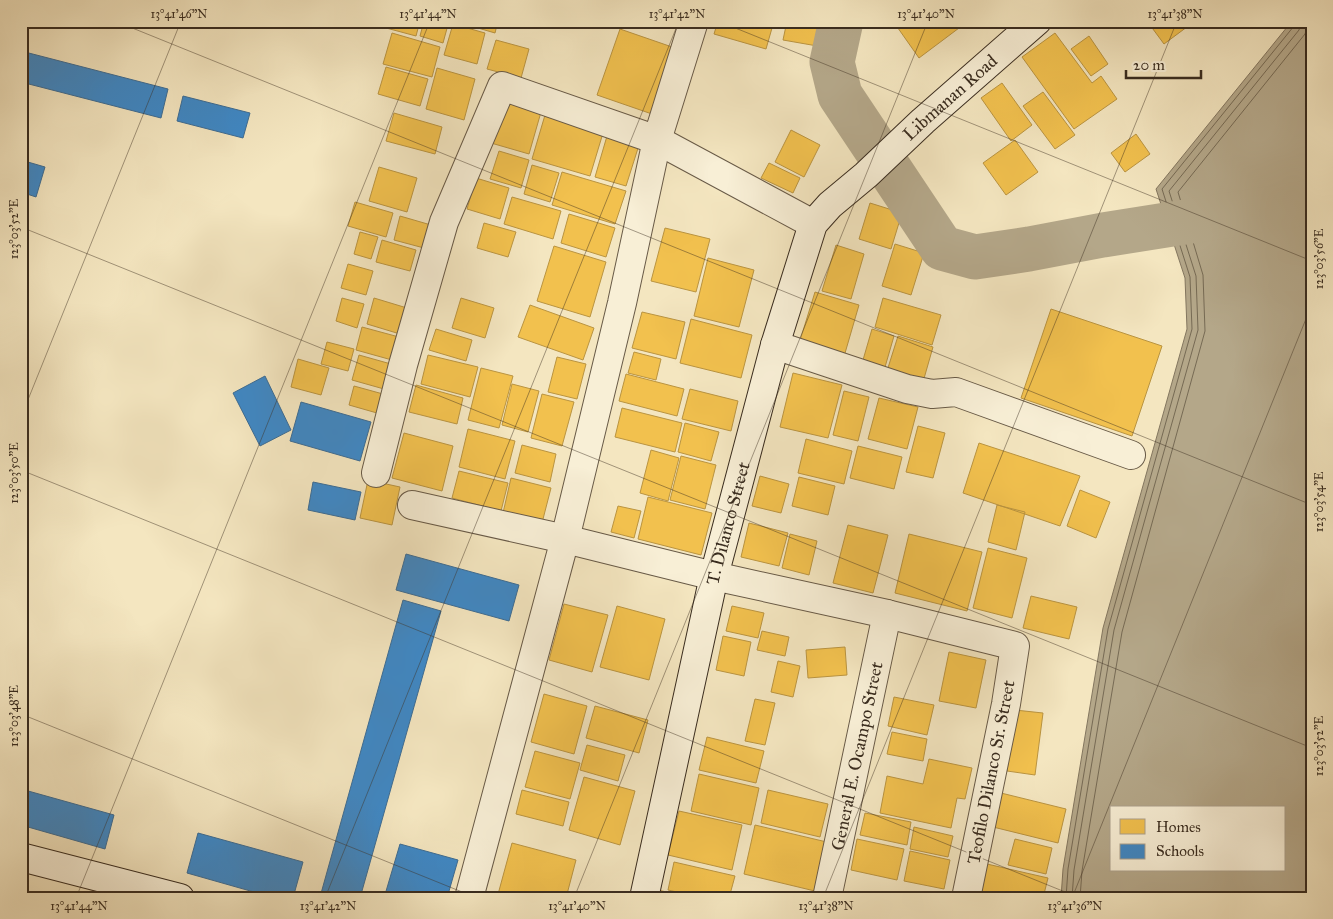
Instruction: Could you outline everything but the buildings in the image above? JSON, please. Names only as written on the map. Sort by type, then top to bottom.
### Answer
[{"type":"street","points":[[469,898],[565,539],[622,303],[657,140],[694,21]]},
{"type":"street","name":"Libmanan Road","points":[[866,175],[923,121],[1037,21]]},
{"type":"street","points":[[376,473],[403,365],[444,222],[502,86],[657,140],[813,224]]},
{"type":"street","name":"T. Dilanco Street","points":[[644,898],[714,576],[775,345],[813,224],[830,205],[866,175]]},
{"type":"street","points":[[775,345],[907,389],[932,394],[956,392],[1131,455]]},
{"type":"street","points":[[412,505],[565,539],[714,576],[887,614]]},
{"type":"street","name":"Teofilo Dilanco Sr. Street","points":[[887,614],[1015,646],[1006,704],[966,898]]},
{"type":"street","name":"General E. Ocampo Street","points":[[826,898],[887,614]]},
{"type":"street","points":[[21,857],[180,898]]},
{"type":"water","points":[[1292,21],[1312,21],[1312,898],[1061,898],[1063,869],[1103,628],[1187,329],[1185,278],[1156,189]]},
{"type":"waterway","points":[[841,21],[832,62],[840,95],[942,248],[975,257],[1312,202]]}]
